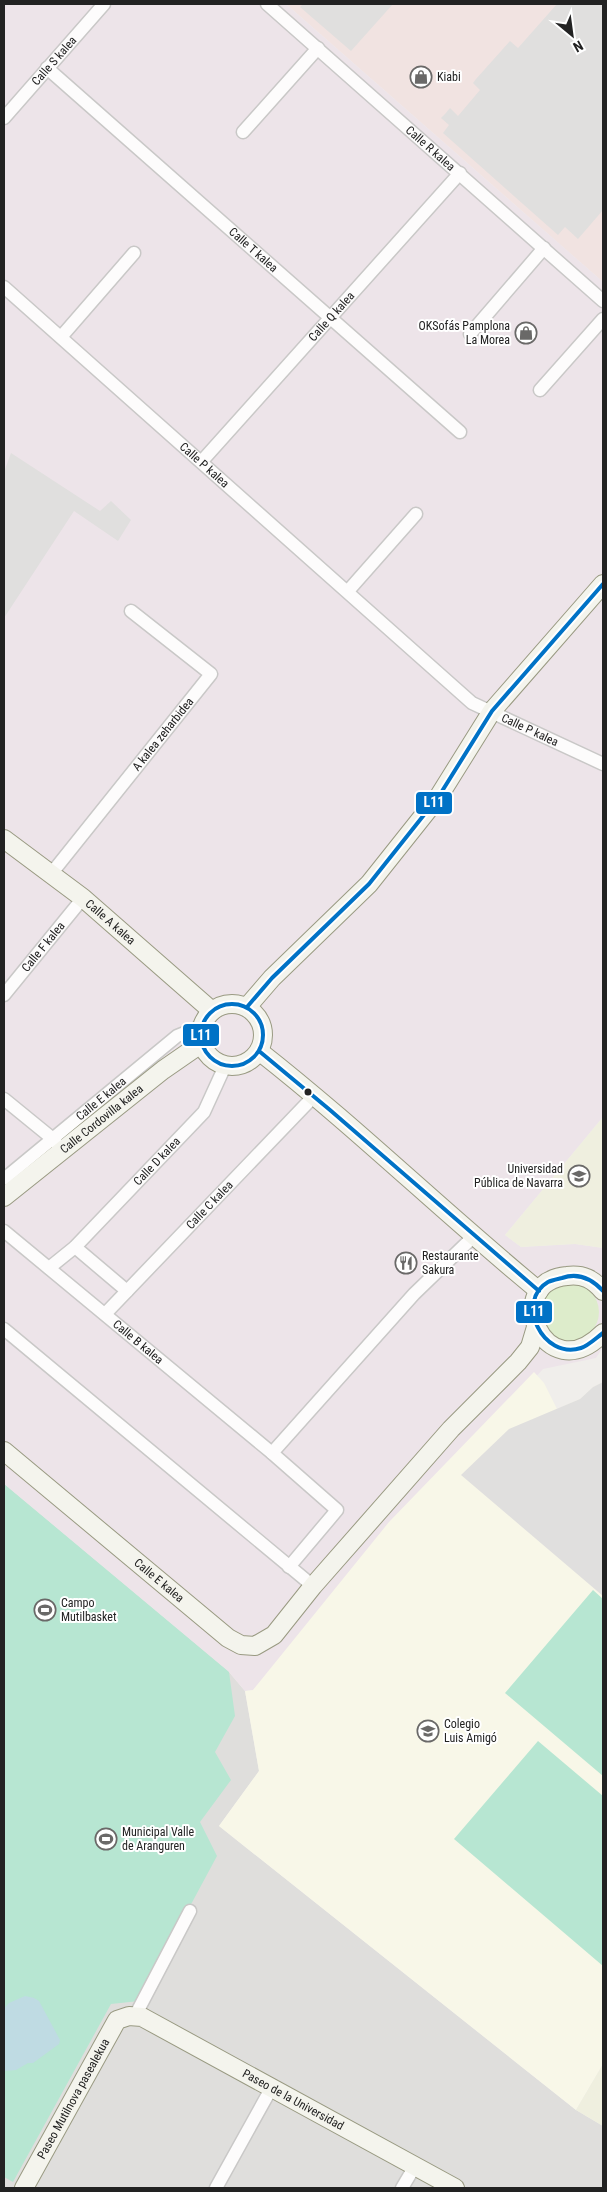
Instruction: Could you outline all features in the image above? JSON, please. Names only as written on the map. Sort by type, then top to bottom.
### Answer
[{"type":"street","name":"Calle S kalea","points":[[4,118],[104,4]]},
{"type":"street","name":"Calle R kalea","points":[[267,4],[603,300]]},
{"type":"street","points":[[243,132],[318,48]]},
{"type":"street","name":"Calle T kalea","points":[[47,68],[329,319],[460,432]]},
{"type":"street","name":"Calle Q kalea","points":[[202,461],[460,173]]},
{"type":"street","points":[[470,334],[544,248]]},
{"type":"street","points":[[61,337],[134,253]]},
{"type":"street","name":"Calle P kalea","points":[[4,287],[472,702],[603,764]]},
{"type":"street","points":[[540,390],[603,319]]},
{"type":"street","points":[[348,591],[416,514]]},
{"type":"street","points":[[247,1007],[272,978],[369,884],[439,796],[492,711],[603,584]]},
{"type":"street","name":"A kalea zeharbidea","points":[[51,874],[212,674],[131,611]]},
{"type":"street","name":"Calle A kalea","points":[[4,839],[83,898],[212,1011]]},
{"type":"street","name":"Calle F kalea","points":[[4,995],[83,898]]},
{"type":"street","points":[[229,1004],[247,1007],[261,1022],[263,1037],[259,1051],[250,1061],[238,1066],[225,1066],[215,1061],[207,1053],[202,1035],[212,1011],[229,1004]]},
{"type":"street","name":"Calle Cordovilla kalea","points":[[4,1197],[58,1144],[162,1070],[202,1035]]},
{"type":"street","points":[[259,1051],[315,1095],[473,1237],[539,1291]]},
{"type":"street","name":"Calle D kalea","points":[[49,1268],[75,1247],[204,1112],[225,1066]]},
{"type":"street","name":"Calle C kalea","points":[[105,1314],[315,1095]]},
{"type":"street","points":[[4,1100],[58,1144],[4,1178]]},
{"type":"street","name":"Calle B kalea","points":[[4,1231],[272,1452],[337,1510],[290,1567]]},
{"type":"street","points":[[272,1452],[414,1294],[473,1237]]},
{"type":"street","points":[[75,1247],[127,1291]]},
{"type":"street","points":[[518,1362],[530,1347],[536,1328],[533,1308],[539,1291],[546,1282],[556,1277],[580,1274],[597,1283],[603,1291]]},
{"type":"street","points":[[536,1328],[544,1339],[556,1348]]},
{"type":"street","points":[[4,1330],[313,1586]]},
{"type":"street","points":[[518,1362],[556,1348],[574,1350],[591,1345],[603,1333]]},
{"type":"street","name":"Calle E kalea","points":[[4,1451],[228,1638],[241,1645],[255,1646],[274,1635],[313,1586],[450,1429],[518,1362]]},
{"type":"street","points":[[132,2016],[190,1911]]},
{"type":"street","name":"Paseo de la Universidad","points":[[132,2016],[167,2030],[455,2188]]},
{"type":"street","name":"Paseo Mutilnova pasealekua","points":[[24,2188],[117,2020],[132,2016]]},
{"type":"street","points":[[216,2188],[272,2087]]},
{"type":"street","points":[[402,2188],[415,2166]]},
{"type":"shaded area","points":[[4,4],[286,4],[603,282],[603,1117],[505,1235],[521,1247],[575,1244],[603,1248],[603,1347],[596,1358],[543,1369],[253,1690],[245,1691],[229,1672],[4,1484]]},
{"type":"shaded area","points":[[286,4],[603,4],[603,282],[564,248]]},
{"type":"shaded area","points":[[303,4],[393,4],[351,51],[300,7]]},
{"type":"shaded area","points":[[557,4],[603,4],[603,210],[578,239],[565,227],[558,235],[443,133],[449,125],[441,118],[450,108],[458,116],[480,90],[473,83],[476,79],[510,41],[518,48]]},
{"type":"shaded area","points":[[11,453],[100,511],[111,501],[131,520],[118,541],[74,511],[4,618],[4,472]]},
{"type":"shaded area","name":"Colegio Luis Amigó","points":[[534,1372],[544,1383],[557,1409],[580,1399],[593,1387],[603,1382],[603,2064],[576,2110],[219,1826],[259,1771],[245,1691],[253,1690],[389,1522]]},
{"type":"shaded area","points":[[603,1382],[603,1596],[461,1475],[509,1429],[580,1399],[593,1387]]},
{"type":"shaded area","points":[[4,1484],[229,1672],[245,1691],[259,1771],[219,1826],[576,2110],[603,2126],[603,2188],[4,2188]]},
{"type":"green space","name":"Universidad Pública de Navarra","points":[[603,1117],[603,1248],[575,1244],[521,1247],[505,1235]]},
{"type":"green space","points":[[564,1283],[576,1283],[591,1291],[599,1306],[599,1318],[591,1333],[576,1341],[564,1341],[549,1333],[541,1318],[541,1306],[549,1291]]},
{"type":"green space","name":"Municipal Valle de Aranguren","points":[[4,1484],[229,1672],[235,1716],[215,1752],[231,1780],[200,1822],[217,1856],[139,2001],[111,2004],[13,2182],[4,2177]]},
{"type":"green space","points":[[593,1590],[603,1599],[603,1776],[505,1693]]},
{"type":"green space","points":[[538,1741],[603,1796],[603,1966],[454,1839]]},
{"type":"green space","points":[[603,2064],[603,2126],[576,2110]]},
{"type":"water","points":[[25,1996],[39,2001],[60,2040],[59,2044],[33,2063],[28,2063],[16,2070],[4,2071],[4,2008],[9,2003]]},
{"type":"transit line","name":"L11","points":[[247,1007],[272,978],[369,884],[439,796],[492,711],[603,584]]},
{"type":"transit line","name":"L11","points":[[226,1004],[238,1004],[254,1013],[261,1023],[263,1035],[261,1047],[254,1057],[238,1066],[226,1066],[215,1061],[206,1052],[201,1041],[201,1029],[206,1018],[215,1009],[226,1004]]},
{"type":"transit line","name":"L11","points":[[259,1051],[539,1291]]},
{"type":"transit line","name":"L11","points":[[603,1291],[590,1280],[580,1276],[568,1276],[548,1282],[538,1291],[534,1302],[534,1314],[538,1327],[545,1337],[555,1345],[567,1349],[581,1348],[603,1333]]},
{"type":"place","name":"Kiabi","points":[[421,77]]},
{"type":"place","name":"OKSofás Pamplona La Morea","points":[[526,333]]},
{"type":"place","name":"Universidad Pública de Navarra","points":[[579,1176]]},
{"type":"place","name":"Restaurante Sakura","points":[[406,1263]]},
{"type":"place","name":"Campo Mutilbasket","points":[[45,1610]]},
{"type":"place","name":"Colegio Luis Amigó","points":[[428,1731]]},
{"type":"place","name":"Municipal Valle de Aranguren","points":[[106,1839]]}]
